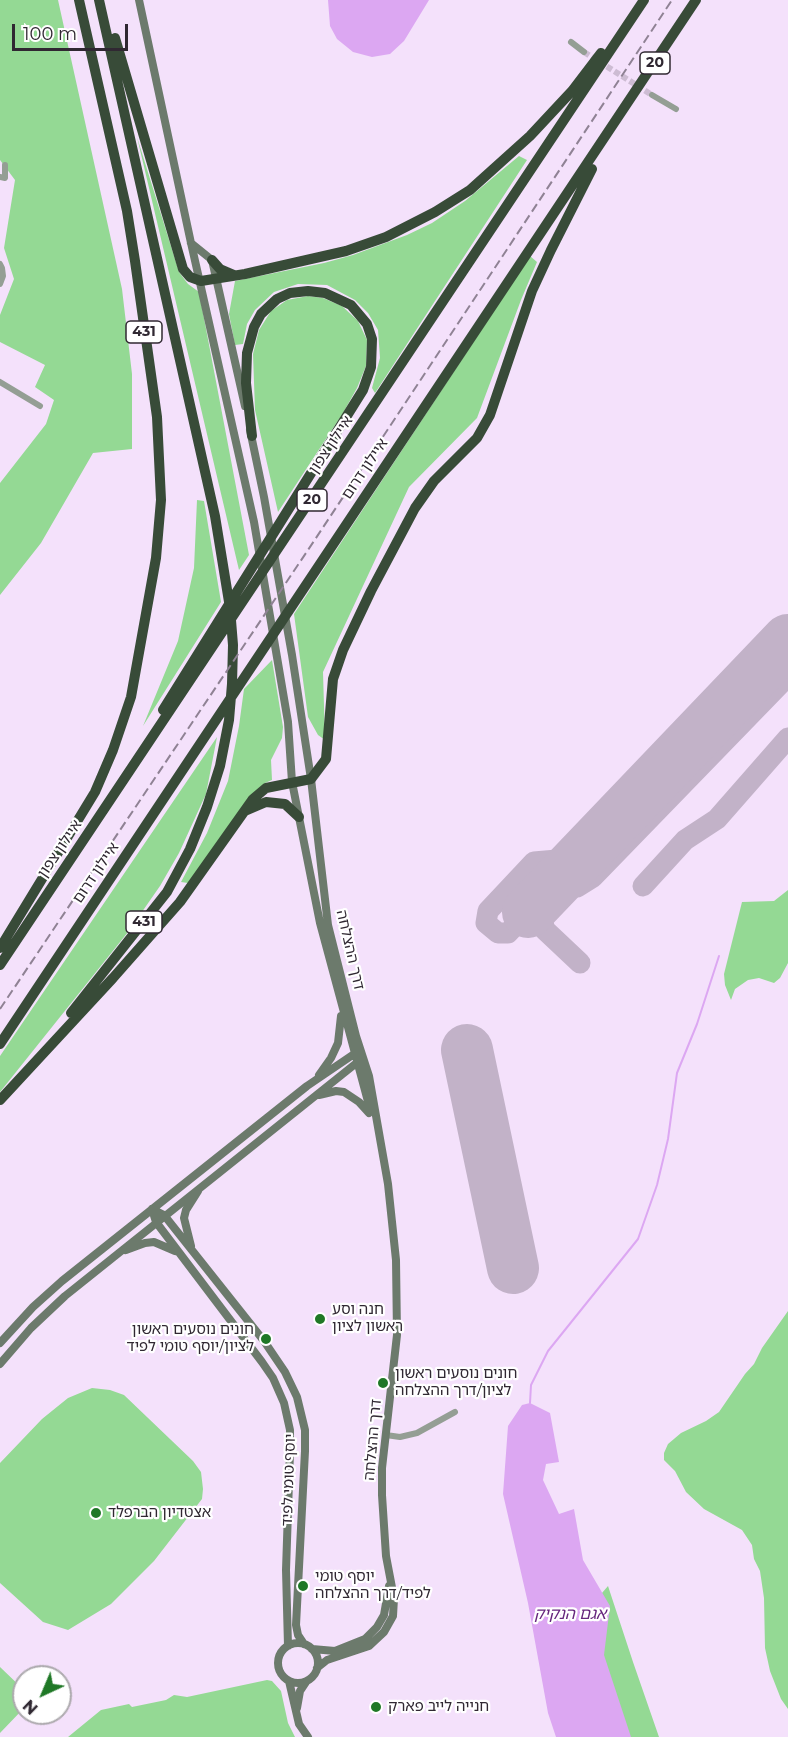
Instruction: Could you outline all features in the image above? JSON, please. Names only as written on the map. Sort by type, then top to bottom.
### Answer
[{"type":"highway","points":[[101,0],[183,269],[190,277],[201,281],[327,256],[386,237],[409,227],[470,190],[546,120],[572,91],[642,0]]},
{"type":"highway","name":"431","points":[[25,1072],[177,876],[200,827],[224,749],[232,684],[233,645],[226,574],[215,516],[101,0]]},
{"type":"highway","name":"איילון צפון","points":[[0,965],[642,0]]},
{"type":"highway","name":"איילון דרום","points":[[0,1044],[696,0]]},
{"type":"highway","name":"431","points":[[0,948],[89,801],[114,750],[131,697],[156,558],[159,523],[160,477],[157,417],[135,261],[127,211],[80,1]]},
{"type":"highway","points":[[0,1100],[180,902],[256,796],[266,788],[311,779],[326,759],[333,679],[352,628],[415,508],[434,481],[477,438],[490,415],[541,270],[613,127]]},
{"type":"highway","points":[[212,260],[228,274],[237,275]]},
{"type":"highway","points":[[132,769],[153,726],[363,390],[371,368],[372,339],[367,324],[351,305],[325,293],[308,291],[290,293],[277,299],[261,314],[254,327],[247,353],[246,383],[252,436]]},
{"type":"highway","points":[[244,811],[266,801],[285,804],[299,817]]},
{"type":"street","name":"דרך ההצלחה","points":[[139,0],[191,243],[255,522],[288,722],[292,782],[320,923],[341,1006],[358,1057],[369,1076],[393,1217],[397,1335],[382,1495],[389,1579],[394,1598],[393,1616],[384,1632],[369,1646],[347,1655],[331,1658],[318,1668]]},
{"type":"street","points":[[571,42],[584,52]]},
{"type":"street","points":[[652,95],[676,109]]},
{"type":"street","points":[[0,177],[5,177],[5,165]]},
{"type":"street","points":[[191,243],[212,260]]},
{"type":"street","name":"דרך ההצלחה","points":[[212,260],[252,436],[292,655],[311,779],[328,925],[383,1160]]},
{"type":"street","points":[[0,264],[3,276],[0,284]]},
{"type":"street","points":[[0,382],[40,406]]},
{"type":"street","points":[[0,1343],[33,1307],[62,1281],[307,1086],[325,1068],[338,1043],[341,1006]]},
{"type":"street","points":[[307,1086],[358,1057]]},
{"type":"street","points":[[0,1364],[50,1310],[164,1215],[310,1099],[358,1057]]},
{"type":"street","points":[[310,1099],[326,1092],[344,1092],[359,1102],[372,1117]]},
{"type":"street","points":[[192,1249],[184,1218],[186,1210],[203,1184]]},
{"type":"street","name":"יוסף טומי לפיד","points":[[152,1209],[164,1215],[192,1249],[273,1354],[292,1384],[305,1430],[296,1625],[298,1635],[304,1644]]},
{"type":"street","name":"יוסף טומי לפיד","points":[[152,1209],[156,1222],[273,1378],[284,1403],[290,1430],[286,1570],[288,1647]]},
{"type":"street","points":[[120,1252],[154,1242],[180,1254]]},
{"type":"street","points":[[386,1435],[400,1437],[417,1433],[455,1412]]},
{"type":"street","name":"דרך ההצלחה","points":[[312,1649],[335,1651],[346,1648],[365,1639],[373,1632],[384,1615],[389,1579]]},
{"type":"street","points":[[296,1714],[300,1691],[318,1668],[317,1658],[312,1649],[304,1644],[288,1647],[282,1651],[278,1663],[282,1676],[294,1683],[306,1682]]},
{"type":"street","points":[[289,1681],[299,1724],[308,1737]]},
{"type":"green space","points":[[0,0],[58,0],[122,289],[132,374],[132,449],[93,453],[41,543],[0,595],[0,483],[46,424],[54,400],[35,387],[45,365],[0,342],[0,315],[14,279],[4,248],[15,180],[0,160]]},
{"type":"green space","points":[[137,137],[179,272],[188,284],[199,292],[249,555],[239,570]]},
{"type":"green space","points":[[519,156],[527,160],[375,393],[372,388],[380,358],[378,330],[368,313],[355,300],[327,285],[298,284],[274,292],[255,310],[247,324],[243,344],[235,345],[229,314],[235,281],[324,263],[407,235],[432,223],[465,201]]},
{"type":"green space","points":[[530,256],[537,262],[477,418],[409,487],[323,672],[325,740],[318,735],[308,717],[294,614]]},
{"type":"green space","points":[[308,296],[323,298],[342,306],[358,321],[367,340],[366,366],[343,413],[278,512],[255,410],[253,354],[259,330],[271,311],[287,300]]},
{"type":"green space","points":[[197,500],[204,501],[221,602],[143,726],[178,641],[194,568]]},
{"type":"green space","points":[[272,660],[283,727],[282,738],[271,760],[272,780],[265,783],[188,883],[181,882],[207,833],[228,781],[244,689]]},
{"type":"green space","points":[[217,737],[206,794],[179,853],[160,886],[128,932],[0,1092],[0,1056]]},
{"type":"green space","points":[[788,890],[788,963],[780,978],[774,983],[759,978],[748,980],[735,989],[731,1000],[725,985],[724,974],[742,902],[774,901]]},
{"type":"green space","points":[[788,1311],[788,1709],[781,1699],[770,1671],[765,1648],[764,1598],[760,1571],[754,1559],[752,1545],[742,1530],[704,1509],[686,1492],[675,1471],[664,1460],[664,1453],[668,1444],[681,1433],[719,1412],[754,1364],[762,1348]]},
{"type":"green space","name":"אצטדיון הברפלד","points":[[92,1388],[110,1390],[124,1395],[193,1461],[201,1472],[203,1489],[202,1499],[154,1561],[111,1604],[68,1630],[43,1622],[0,1583],[0,1463],[42,1419],[68,1398]]},
{"type":"green space","points":[[608,1586],[659,1737],[619,1737],[590,1607]]},
{"type":"green space","points":[[0,1667],[12,1678],[12,1720],[0,1733]]},
{"type":"green space","points":[[267,1680],[272,1681],[281,1691],[288,1723],[295,1737],[68,1737],[101,1710],[129,1704],[132,1707],[166,1700],[174,1695],[187,1697]]},
{"type":"water","points":[[328,0],[429,0],[404,41],[390,54],[372,57],[353,52],[337,39],[330,26]]},
{"type":"water","name":"אגם הנקיק","points":[[530,1403],[550,1413],[559,1462],[546,1464],[543,1480],[559,1514],[574,1509],[583,1560],[610,1606],[604,1655],[631,1737],[556,1737],[548,1713],[528,1603],[503,1494],[508,1426],[522,1405]]},
{"type":"waterway","points":[[530,1403],[531,1385],[548,1351],[638,1239],[657,1185],[668,1139],[677,1073],[697,1024],[719,956]]},
{"type":"taxiway","points":[[580,963],[545,930],[542,920],[544,910],[566,887],[577,887],[593,877],[788,676]]},
{"type":"taxiway","points":[[643,886],[685,840],[717,819],[788,738]]},
{"type":"taxiway","points":[[528,912],[508,933],[498,933],[486,923],[488,911],[534,862],[580,858]]},
{"type":"runway","points":[[528,912],[788,640]]},
{"type":"runway","points":[[467,1050],[513,1268]]},
{"type":"tunnel","points":[[584,52],[652,95]]},
{"type":"railway","points":[[0,1009],[314,541],[672,0]]},
{"type":"place","name":"חנה וסע ראשון לציון","points":[[320,1319]]},
{"type":"place","name":"חונים נוסעים ראשון לציון/יוסף טומי לפיד","points":[[266,1339]]},
{"type":"place","name":"חונים נוסעים ראשון לציון/דרך ההצלחה","points":[[383,1383]]},
{"type":"place","name":"אצטדיון הברפלד","points":[[96,1513]]},
{"type":"place","name":"יוסף טומי לפיד/דרך ההצלחה","points":[[303,1586]]},
{"type":"place","name":"חנייה לייב פארק","points":[[376,1707]]}]
